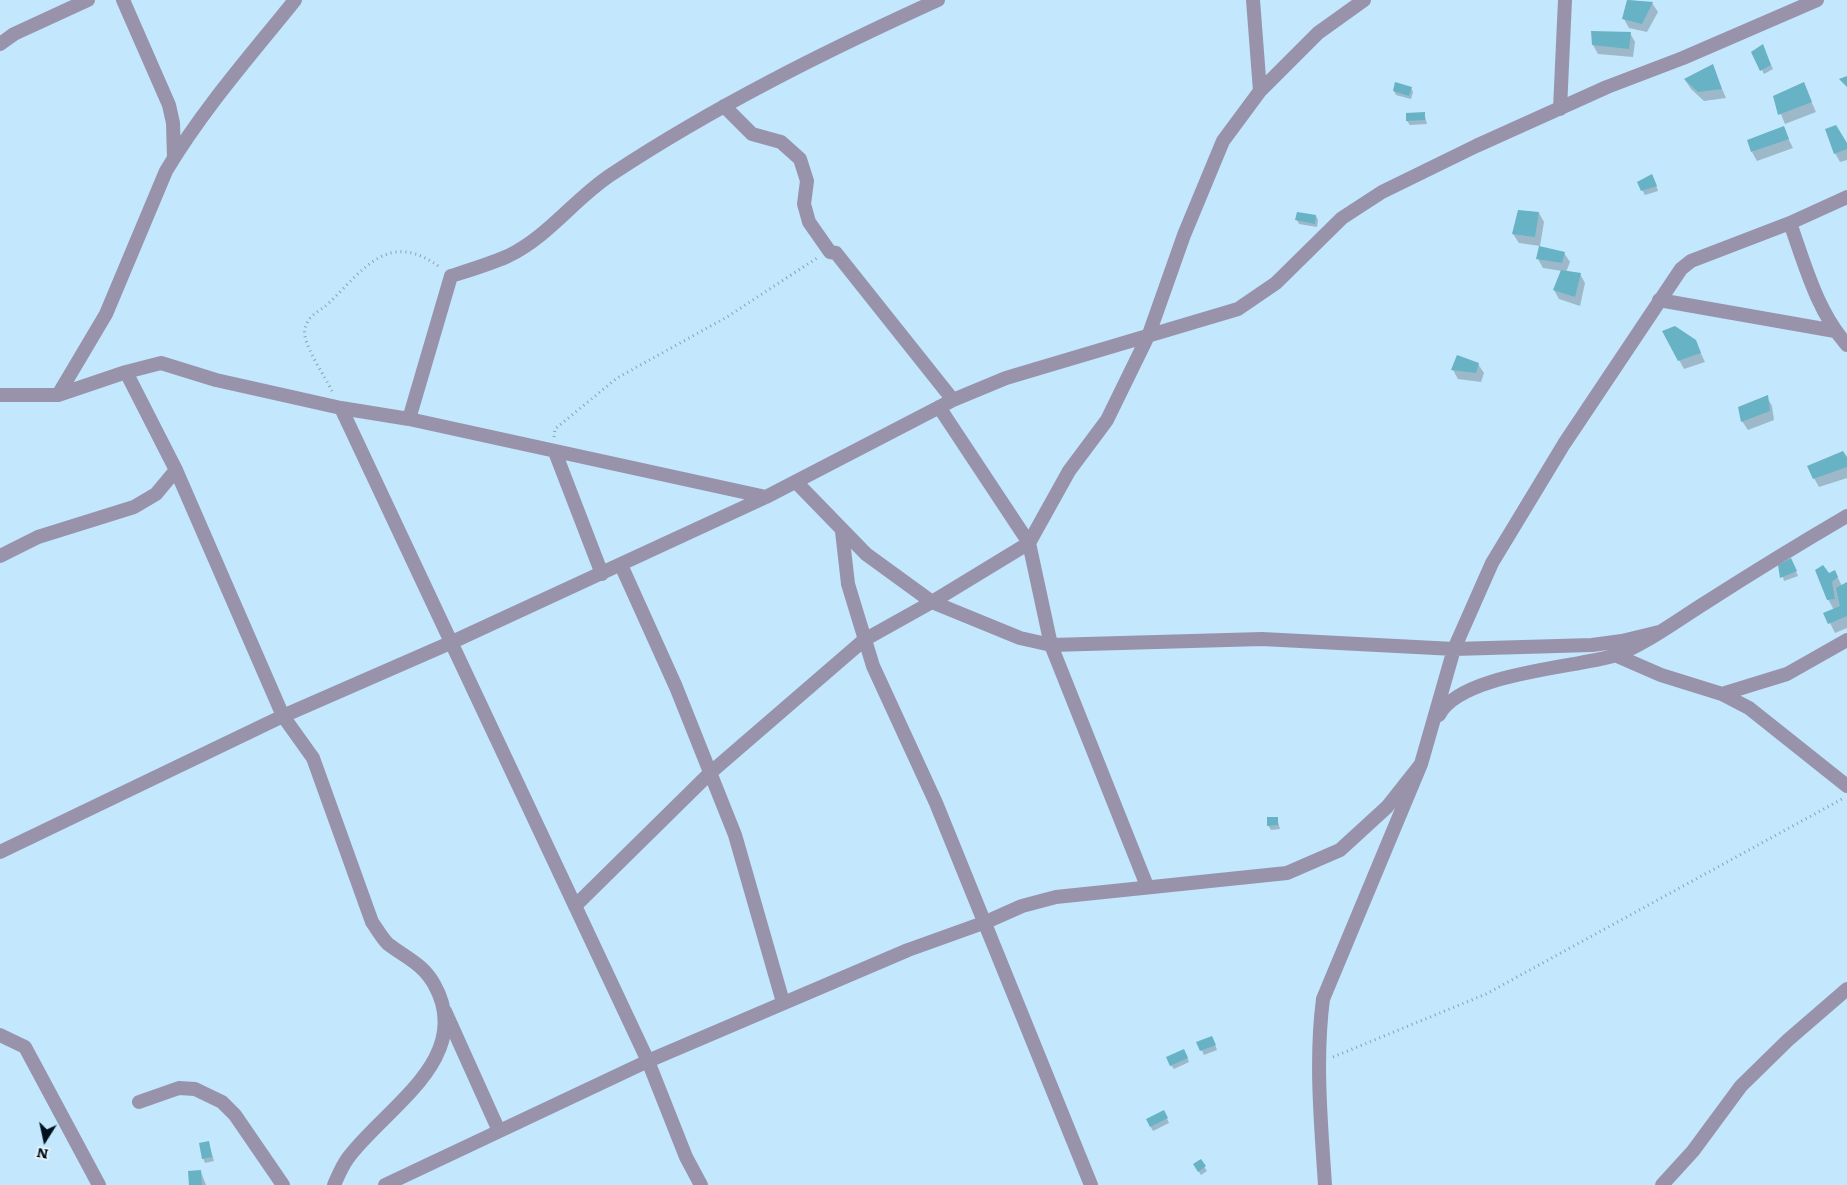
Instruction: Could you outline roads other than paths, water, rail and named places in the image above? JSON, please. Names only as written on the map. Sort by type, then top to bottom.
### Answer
[{"type":"street","points":[[0,44],[14,34],[88,0]]},
{"type":"street","points":[[123,0],[169,104],[173,123],[174,158]]},
{"type":"street","points":[[58,395],[106,314],[166,171],[193,127],[295,0]]},
{"type":"street","points":[[409,419],[451,276],[509,256],[536,237],[610,175],[724,106],[854,38],[938,0]]},
{"type":"street","points":[[1253,0],[1260,91]]},
{"type":"street","points":[[575,906],[710,773],[864,640],[932,602],[1029,543],[1069,471],[1106,420],[1149,334],[1184,235],[1223,141],[1260,91],[1318,33],[1364,0]]},
{"type":"street","points":[[1560,109],[1565,0]]},
{"type":"street","points":[[0,852],[283,716],[450,643],[766,497],[953,400],[1006,378],[1238,308],[1276,283],[1342,218],[1382,192],[1476,146],[1817,0]]},
{"type":"street","points":[[724,106],[752,134],[781,142],[800,159],[807,181],[804,204],[809,222],[830,252],[836,253],[953,400]]},
{"type":"street","points":[[1325,1185],[1320,1063],[1320,1021],[1323,999],[1421,764],[1434,725],[1454,649],[1498,554],[1564,444],[1681,269],[1692,261],[1790,223],[1847,197]]},
{"type":"street","points":[[1790,223],[1819,302],[1835,331],[1847,345]]},
{"type":"street","points":[[1660,300],[1835,331]]},
{"type":"street","points":[[0,395],[58,395],[126,372],[161,363],[216,380],[341,408],[409,419],[766,497]]},
{"type":"street","points":[[126,372],[176,470],[283,716],[313,758],[372,922],[387,943],[423,968],[434,984],[498,1131]]},
{"type":"street","points":[[939,407],[1029,543],[1052,645],[1147,886]]},
{"type":"street","points":[[341,408],[648,1061],[686,1157],[701,1185]]},
{"type":"street","points":[[555,452],[602,574]]},
{"type":"street","points":[[0,556],[38,537],[134,507],[156,494],[176,470]]},
{"type":"street","points":[[796,482],[866,554],[932,602],[1020,638],[1052,645],[1095,646],[1262,639],[1454,649],[1592,645],[1622,642],[1659,632]]},
{"type":"street","points":[[1434,725],[1443,708],[1466,690],[1503,679],[1615,655],[1659,632],[1847,516]]},
{"type":"street","points":[[842,531],[848,584],[873,666],[936,803],[986,922],[1091,1185]]},
{"type":"street","points":[[621,565],[676,687],[735,835],[783,1002]]},
{"type":"street","points":[[1722,694],[1787,674],[1847,640]]},
{"type":"street","points":[[1615,655],[1661,675],[1722,694],[1749,708],[1847,786]]},
{"type":"street","points":[[385,1185],[648,1061],[908,950],[986,922],[1022,906],[1056,897],[1147,886],[1220,882],[1287,874],[1340,850],[1387,807],[1421,764]]},
{"type":"street","points":[[1662,1185],[1693,1151],[1741,1086],[1788,1040],[1847,989]]},
{"type":"street","points":[[334,1185],[347,1159],[412,1090],[438,1056],[444,1028],[443,1006]]},
{"type":"street","points":[[0,1035],[25,1047],[99,1185]]},
{"type":"street","points":[[139,1102],[179,1088],[195,1089],[222,1102],[235,1115],[283,1185]]}]
